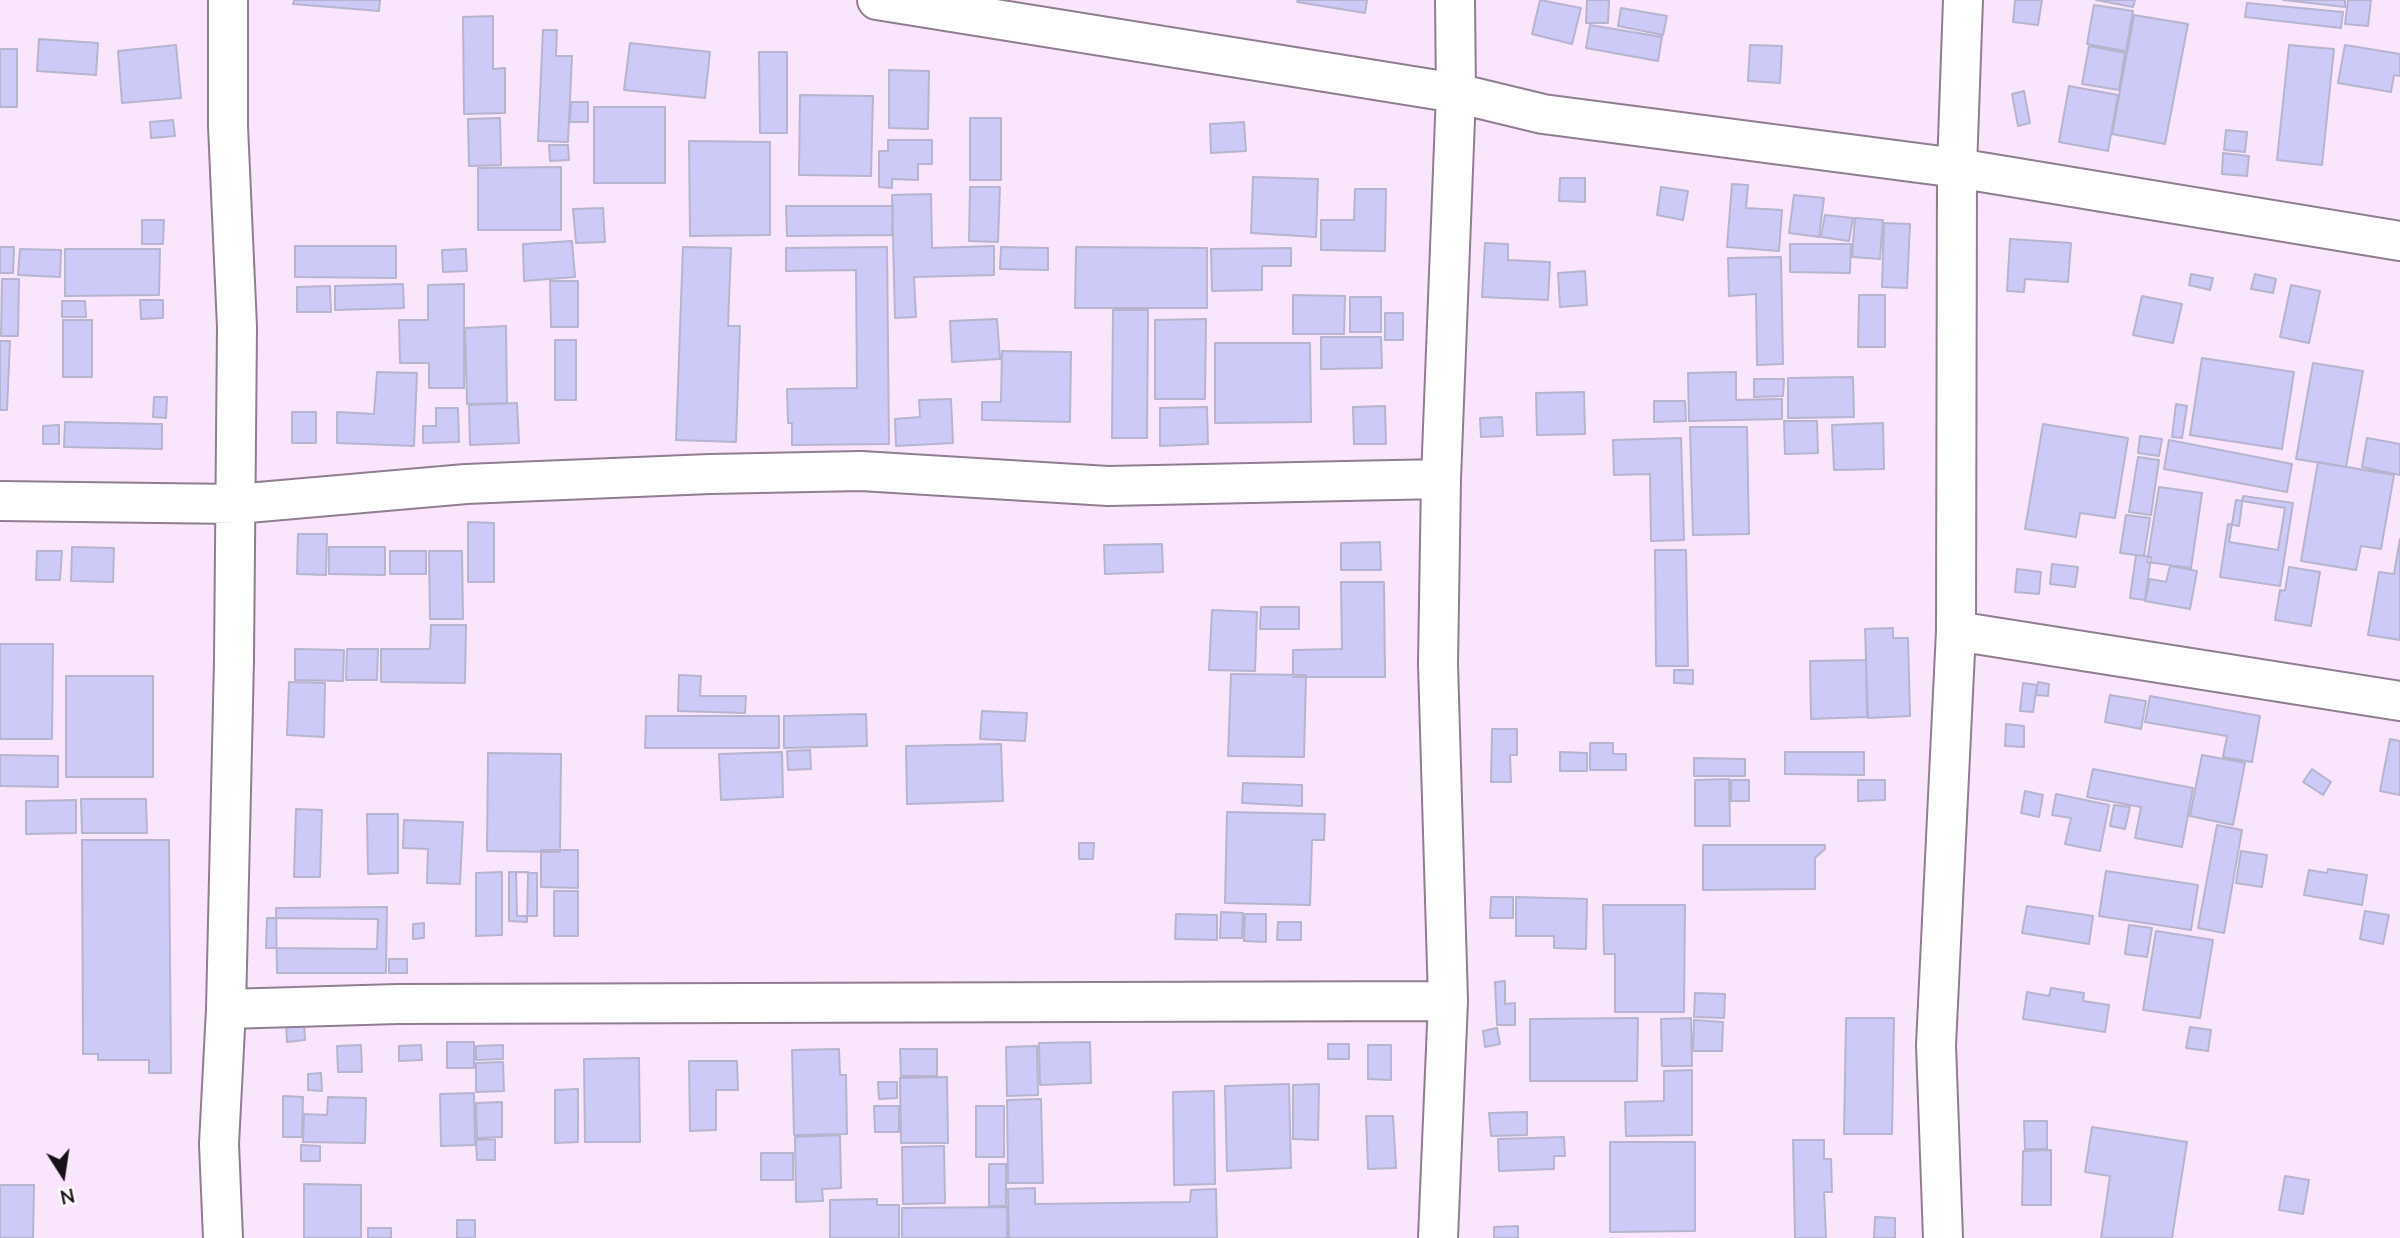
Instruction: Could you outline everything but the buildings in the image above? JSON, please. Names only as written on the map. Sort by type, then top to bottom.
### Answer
[{"type":"street","points":[[223,1238],[219,1144],[226,1009],[237,327],[228,126],[228,0]]},
{"type":"street","points":[[877,0],[1456,93],[1543,114],[1957,168],[2400,241]]},
{"type":"street","points":[[1438,1238],[1448,1001],[1438,664],[1441,479],[1456,93],[1455,0]]},
{"type":"street","points":[[1943,1238],[1936,1045],[1956,631],[1957,168],[1963,0]]},
{"type":"street","points":[[0,501],[236,504],[466,484],[861,471],[1108,486],[1441,479]]},
{"type":"street","points":[[1956,631],[2400,701]]},
{"type":"street","points":[[226,1009],[398,1004],[1448,1001]]}]
